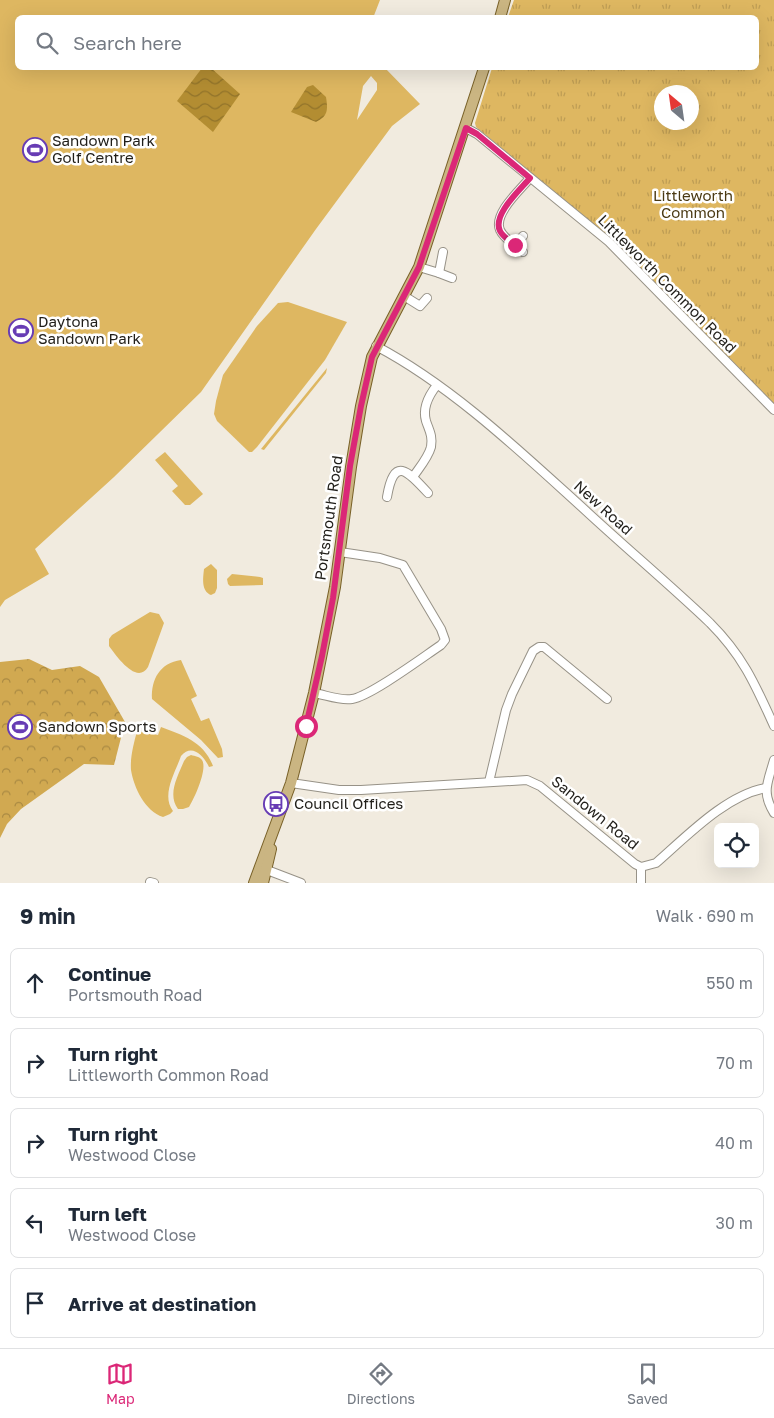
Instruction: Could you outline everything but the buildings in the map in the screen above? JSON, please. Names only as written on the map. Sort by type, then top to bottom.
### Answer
[{"type":"main road","points":[[501,15],[505,0]]},
{"type":"main road","name":"Portsmouth Road","points":[[263,869],[291,783],[314,693],[328,627],[340,552],[350,466],[372,357],[376,346],[419,267],[483,70]]},
{"type":"main road","points":[[254,883],[263,869]]},
{"type":"main road","points":[[263,869],[263,883]]},
{"type":"street","name":"Littleworth Common Road","points":[[466,128],[477,134],[609,242],[774,410]]},
{"type":"street","points":[[523,252],[501,232],[498,224],[500,216],[530,178]]},
{"type":"street","points":[[515,245],[523,236]]},
{"type":"street","points":[[439,273],[444,252]]},
{"type":"street","points":[[419,267],[452,278]]},
{"type":"street","points":[[404,296],[420,306],[427,298]]},
{"type":"street","name":"New Road","points":[[376,346],[437,385],[498,433],[722,634],[745,664],[774,726]]},
{"type":"street","points":[[413,477],[428,454],[432,437],[425,412],[428,398],[437,385]]},
{"type":"street","points":[[428,454],[436,460]]},
{"type":"street","points":[[387,497],[389,484],[396,472],[401,471],[413,477],[428,493]]},
{"type":"street","points":[[314,693],[345,700],[354,699],[374,689],[442,645],[445,640],[441,629],[402,565],[380,558],[340,552]]},
{"type":"street","points":[[489,782],[506,710],[533,651],[538,647],[544,647],[607,699]]},
{"type":"street","points":[[774,760],[766,788],[767,802],[774,813]]},
{"type":"street","name":"Sandown Road","points":[[291,783],[339,790],[361,790],[527,780],[534,782],[641,867],[656,863],[734,799],[766,788]]},
{"type":"street","points":[[641,867],[641,883]]},
{"type":"street","points":[[263,869],[300,883]]},
{"type":"green space","points":[[0,0],[380,0],[374,15],[15,15],[15,70],[387,70],[420,104],[392,126],[316,229],[201,392],[114,477],[35,549],[49,574],[5,600],[0,607]],"holes":[[[371,76],[377,83],[377,90],[357,120],[363,86]]]},
{"type":"green space","name":"Littleworth Common","points":[[514,0],[774,0],[774,406],[609,237],[476,127],[475,123],[491,70],[759,70],[759,15],[509,15]]},
{"type":"green space","points":[[288,302],[347,322],[325,360],[257,447],[252,452],[249,452],[217,421],[214,414],[216,401],[223,375],[257,326],[278,303]]},
{"type":"green space","points":[[327,368],[326,373],[264,450],[261,449]]},
{"type":"green space","points":[[165,452],[203,494],[190,505],[185,505],[172,491],[178,486],[155,460]]},
{"type":"green space","points":[[211,564],[217,570],[217,588],[215,593],[211,595],[206,591],[203,580],[204,569]]},
{"type":"green space","points":[[232,574],[263,578],[263,585],[230,586],[227,579]]},
{"type":"green space","points":[[150,612],[159,614],[164,623],[148,667],[143,672],[138,673],[127,667],[117,656],[109,646],[109,639],[112,635]]},
{"type":"green space","points":[[29,659],[52,670],[80,666],[99,677],[125,722],[114,765],[84,764],[21,809],[7,824],[0,838],[0,662]]},
{"type":"green space","points":[[181,660],[197,696],[191,699],[201,721],[209,718],[222,749],[223,757],[218,758],[201,740],[152,699],[153,685],[158,673],[167,665]]},
{"type":"green space","points":[[161,727],[192,740],[204,751],[213,766],[209,767],[197,752],[185,752],[181,756],[170,784],[168,798],[173,811],[163,817],[151,810],[141,798],[131,770],[137,731],[158,735]]},
{"type":"green space","points":[[191,755],[202,760],[202,777],[189,807],[178,809],[173,797],[173,791],[184,761]]},
{"type":"water","points":[[200,70],[213,70],[240,94],[213,132],[177,101]]},
{"type":"water","points":[[313,85],[326,97],[327,106],[325,115],[316,122],[291,112],[307,87]]},
{"type":"place","name":"Sandown Park Golf Centre","points":[[35,150]]},
{"type":"place","name":"Daytona Sandown Park","points":[[21,331]]},
{"type":"place","name":"Sandown Sports","points":[[20,727]]},
{"type":"place","name":"Council Offices","points":[[276,804]]},
{"type":"route","points":[[306,726],[333,598],[350,466],[372,357],[376,346],[419,267],[466,128],[477,134],[530,178],[506,207],[500,216],[498,224],[501,232],[515,245]]}]
